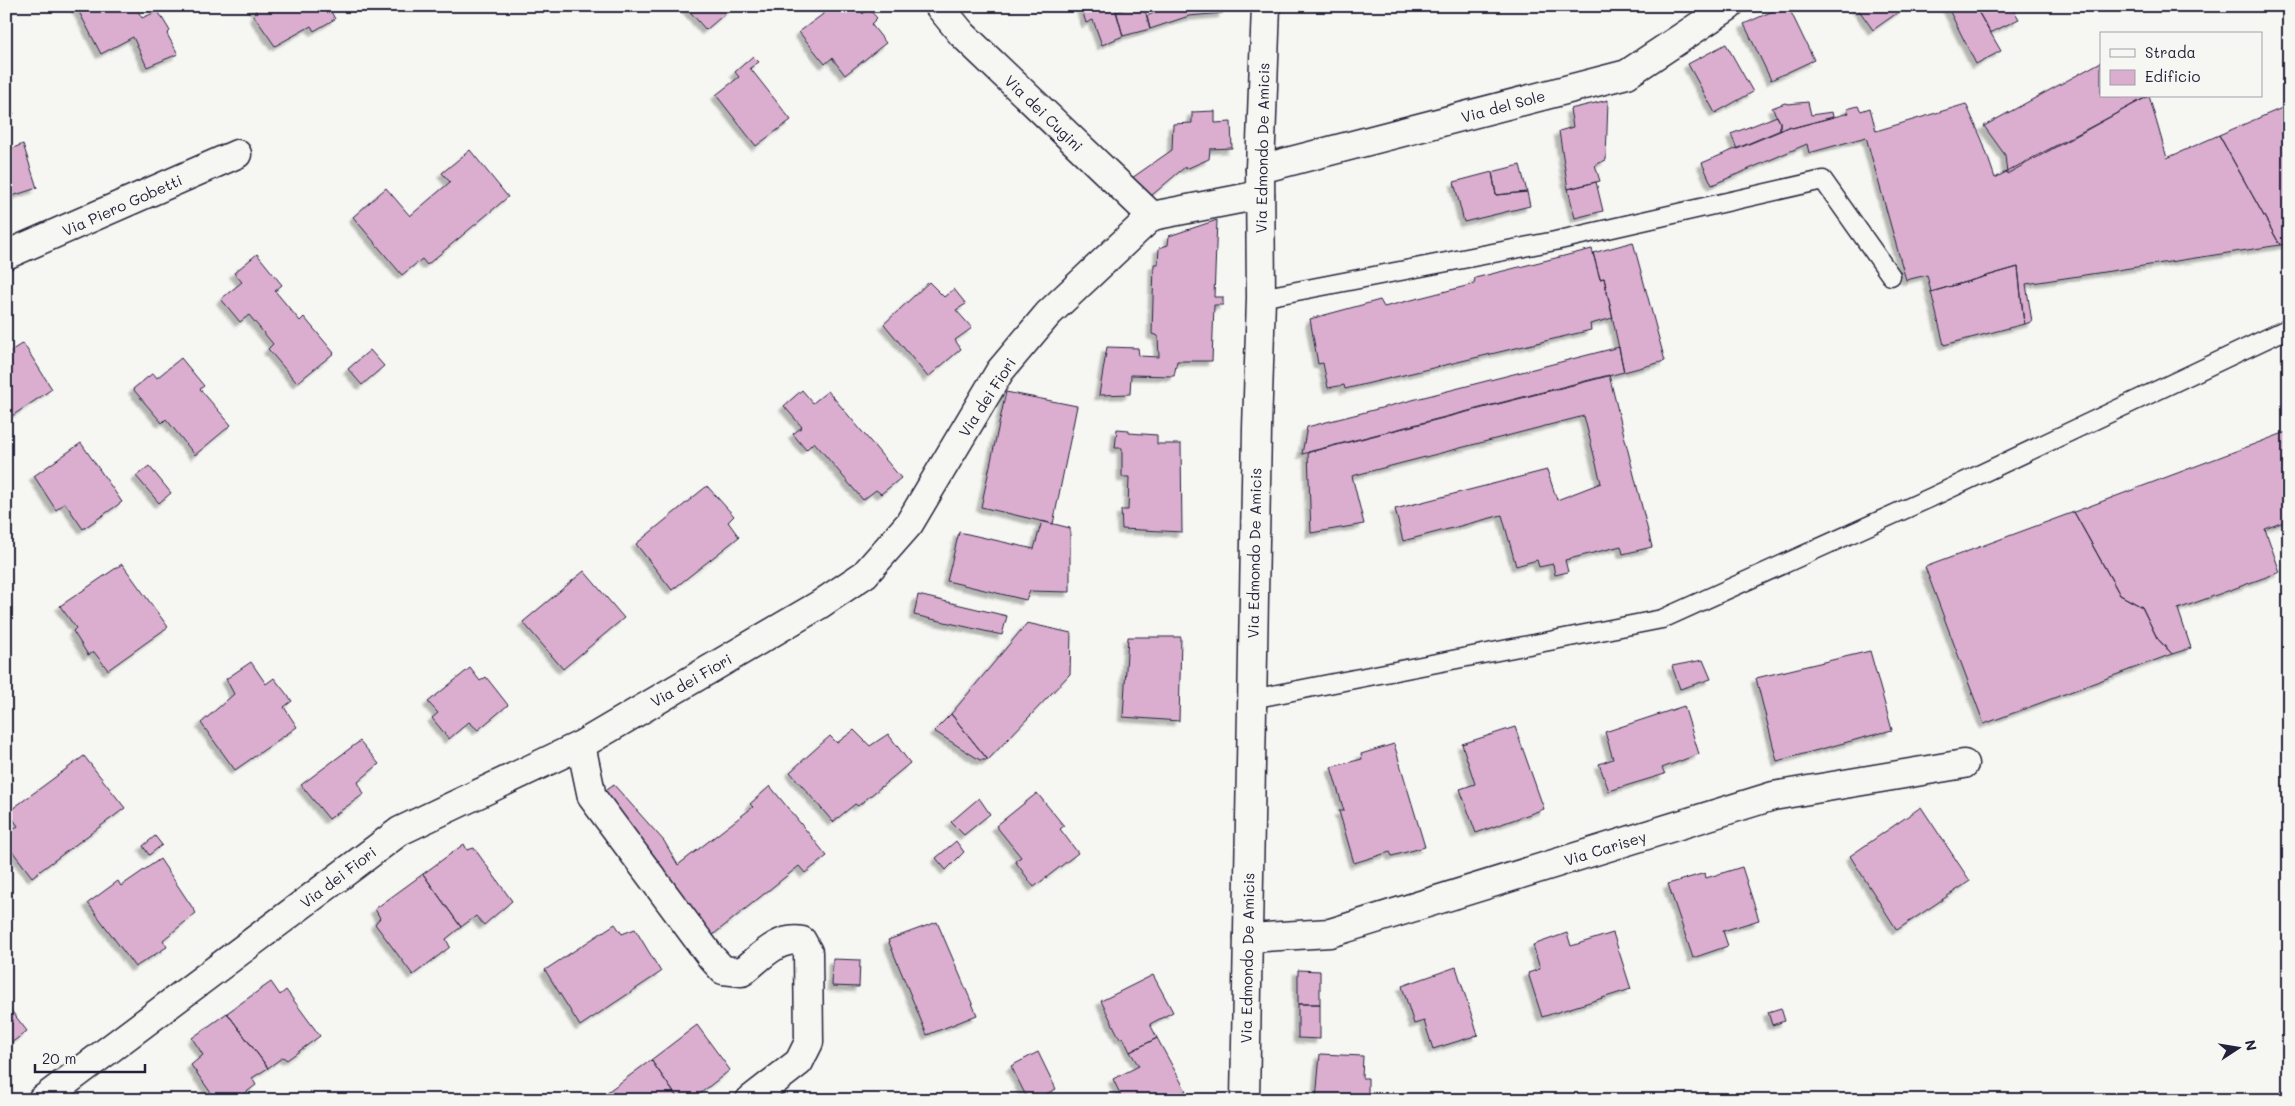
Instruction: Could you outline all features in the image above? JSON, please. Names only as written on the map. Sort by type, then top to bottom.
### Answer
[{"type":"street","name":"Via dei Cugini","points":[[939,6],[962,34],[1152,216]]},
{"type":"street","name":"Via Edmondo De Amicis","points":[[1244,1099],[1261,298],[1260,182],[1266,6]]},
{"type":"street","name":"Via del Sole","points":[[1260,182],[1627,74],[1729,6]]},
{"type":"street","name":"Via Piero Gobetti","points":[[6,255],[237,154]]},
{"type":"street","points":[[1152,216],[1260,182]]},
{"type":"street","name":"Via dei Fiori","points":[[42,1100],[400,831],[581,746],[819,605],[865,574],[909,524],[1000,371],[1048,314],[1152,216]]},
{"type":"street","points":[[581,746],[592,797],[711,957],[723,970],[742,972],[777,944],[791,939],[802,941],[808,952],[809,1042],[799,1062],[750,1100]]},
{"type":"street","name":"Via Carisey","points":[[1248,938],[1330,933],[1773,796],[1964,764]]},
{"type":"lane","points":[[1261,298],[1555,241],[1823,180],[1892,276]]},
{"type":"lane","points":[[1252,699],[1662,619],[1932,497],[2289,328]]},
{"type":"building","points":[[76,6],[135,6],[142,18],[158,11],[170,31],[167,34],[178,54],[147,67],[133,37],[101,54]]},
{"type":"building","points":[[253,6],[328,6],[335,19],[314,31],[311,26],[275,46],[254,16],[257,13]]},
{"type":"building","points":[[685,6],[734,6],[706,30]]},
{"type":"building","points":[[834,6],[856,6],[863,14],[868,8],[877,18],[871,24],[886,43],[845,75],[832,58],[825,64],[799,32]]},
{"type":"building","points":[[1081,6],[1115,6],[1123,36],[1102,45],[1093,20],[1086,23]]},
{"type":"building","points":[[1133,6],[1144,6],[1150,29],[1123,36],[1116,12]]},
{"type":"building","points":[[1169,6],[1175,9],[1188,8],[1188,6],[1223,6],[1223,13],[1189,16],[1150,29],[1147,16]]},
{"type":"building","points":[[1784,6],[1788,6],[1814,60],[1771,80],[1744,24]]},
{"type":"building","points":[[1856,6],[1907,6],[1873,30]]},
{"type":"building","points":[[1947,6],[1975,6],[2001,51],[1976,64]]},
{"type":"building","points":[[1975,6],[2011,6],[2019,19],[1990,33]]},
{"type":"building","points":[[1726,44],[1753,92],[1715,113],[1688,64]]},
{"type":"building","points":[[753,56],[759,62],[750,68],[791,120],[756,146],[716,95],[739,77],[735,72]]},
{"type":"building","points":[[2100,63],[2100,98],[2144,98],[2007,174],[2005,155],[1984,126]]},
{"type":"building","points":[[6,98],[14,114],[6,117]]},
{"type":"building","points":[[2145,98],[2150,98],[2167,158],[2219,135],[2280,245],[2026,284],[2032,322],[2024,324],[2018,267],[1931,292],[1927,275],[1906,280],[1866,137],[1809,153],[1807,144],[1712,185],[1702,163],[1790,126],[1792,128],[1849,113],[1847,109],[1858,106],[1861,111],[1870,108],[1876,131],[1966,104],[1982,140],[1995,178]]},
{"type":"building","points":[[1608,100],[1606,160],[1595,165],[1600,181],[1568,189],[1559,131],[1573,127],[1570,109]]},
{"type":"building","points":[[1808,102],[1811,115],[1832,112],[1833,117],[1792,128],[1790,126],[1780,131],[1780,122],[1772,108],[1785,103]]},
{"type":"building","points":[[2289,105],[2289,243],[2280,245],[2219,135]]},
{"type":"building","points":[[1215,111],[1215,123],[1231,122],[1232,148],[1210,149],[1209,159],[1186,169],[1185,167],[1151,196],[1132,178],[1172,150],[1173,124],[1192,123],[1192,112]]},
{"type":"building","points":[[1777,116],[1780,122],[1780,131],[1737,149],[1731,134]]},
{"type":"building","points":[[23,144],[37,188],[6,198],[6,151]]},
{"type":"building","points":[[470,150],[508,197],[427,265],[422,259],[402,275],[353,217],[386,188],[410,216],[450,182],[442,173]]},
{"type":"building","points":[[1520,165],[1527,192],[1496,195],[1492,172]]},
{"type":"building","points":[[1492,172],[1496,195],[1527,192],[1530,206],[1464,222],[1454,182]]},
{"type":"building","points":[[1596,182],[1603,211],[1575,218],[1568,189]]},
{"type":"building","points":[[1217,220],[1214,297],[1223,297],[1223,305],[1214,305],[1212,361],[1177,361],[1174,376],[1131,375],[1130,394],[1099,395],[1107,347],[1138,348],[1139,356],[1159,357],[1158,336],[1152,334],[1154,264],[1158,264],[1159,248],[1168,245],[1169,236]]},
{"type":"building","points":[[1633,242],[1665,361],[1624,372],[1604,278],[1600,279],[1593,253]]},
{"type":"building","points":[[1592,249],[1600,279],[1604,278],[1613,318],[1590,324],[1591,330],[1345,389],[1344,385],[1328,388],[1323,363],[1318,364],[1310,319],[1380,300],[1384,307],[1474,284],[1475,278]]},
{"type":"building","points":[[257,254],[282,285],[275,291],[300,321],[304,317],[334,353],[297,383],[268,349],[273,344],[249,315],[240,322],[221,299],[242,282],[234,273]]},
{"type":"building","points":[[2018,267],[2024,324],[1944,345],[1931,292]]},
{"type":"building","points":[[929,282],[944,297],[954,289],[966,304],[956,310],[972,328],[955,340],[961,349],[928,377],[884,324]]},
{"type":"building","points":[[23,343],[52,389],[6,420],[6,354]]},
{"type":"building","points":[[1619,347],[1624,372],[1302,454],[1307,427]]},
{"type":"building","points":[[370,350],[384,366],[362,385],[348,369]]},
{"type":"building","points":[[181,358],[204,386],[200,389],[231,425],[195,455],[166,419],[162,423],[133,389],[153,373],[157,378]]},
{"type":"building","points":[[1609,375],[1652,547],[1623,554],[1621,546],[1565,560],[1568,572],[1555,575],[1553,564],[1539,567],[1537,560],[1516,566],[1502,515],[1403,541],[1395,509],[1547,470],[1557,500],[1601,483],[1584,416],[1352,476],[1364,524],[1311,533],[1308,452]]},
{"type":"building","points":[[802,390],[813,403],[828,391],[901,478],[881,494],[876,490],[863,500],[814,442],[806,450],[793,434],[802,427],[784,406]]},
{"type":"building","points":[[1006,392],[1077,406],[1053,524],[981,507]]},
{"type":"building","points":[[1117,429],[1129,430],[1129,433],[1157,435],[1157,444],[1181,444],[1182,532],[1122,529],[1121,510],[1128,510],[1129,477],[1122,477],[1122,448],[1115,448]]},
{"type":"building","points":[[2289,431],[2289,520],[2265,529],[2280,572],[2178,609],[2191,648],[2172,654],[2157,638],[2142,607],[2120,595],[2074,512]]},
{"type":"building","points":[[81,443],[122,502],[83,529],[65,503],[56,510],[34,476]]},
{"type":"building","points":[[149,466],[171,493],[159,503],[136,476]]},
{"type":"building","points":[[707,486],[734,516],[728,522],[739,537],[672,590],[636,544]]},
{"type":"building","points":[[2074,512],[2120,595],[2142,607],[2157,638],[2172,654],[1984,724],[1925,567]]},
{"type":"building","points":[[1042,521],[1070,528],[1070,592],[1030,591],[1026,600],[947,581],[959,532],[1034,549]]},
{"type":"building","points":[[122,564],[168,627],[108,670],[94,652],[88,655],[73,631],[76,628],[60,606]]},
{"type":"building","points":[[584,571],[624,618],[563,669],[523,622]]},
{"type":"building","points":[[918,595],[1007,616],[1002,635],[914,615]]},
{"type":"building","points":[[1027,623],[1071,633],[1070,674],[988,760],[951,714]]},
{"type":"building","points":[[1128,637],[1181,637],[1179,721],[1123,717]]},
{"type":"building","points":[[1870,651],[1892,730],[1777,761],[1756,678]]},
{"type":"building","points":[[1703,660],[1711,679],[1680,689],[1672,666]]},
{"type":"building","points":[[251,662],[266,684],[274,678],[292,701],[284,707],[297,727],[235,770],[201,723],[234,694],[226,679]]},
{"type":"building","points":[[470,668],[480,681],[486,677],[508,705],[478,730],[469,722],[449,739],[432,718],[438,713],[428,702]]},
{"type":"building","points":[[1684,706],[1699,754],[1662,768],[1665,774],[1609,791],[1599,764],[1613,759],[1605,732]]},
{"type":"building","points":[[951,714],[988,760],[980,760],[934,731]]},
{"type":"building","points":[[1515,727],[1544,809],[1476,833],[1460,789],[1475,784],[1462,744]]},
{"type":"building","points":[[854,730],[870,746],[888,734],[910,763],[858,806],[855,804],[833,822],[790,772],[830,736],[837,743]]},
{"type":"building","points":[[360,741],[379,764],[358,782],[364,794],[329,819],[301,785]]},
{"type":"building","points":[[1394,744],[1425,847],[1392,856],[1390,852],[1354,863],[1339,811],[1344,811],[1331,767],[1362,759],[1361,754]]},
{"type":"building","points":[[84,756],[125,808],[32,877],[6,843],[6,835],[18,826],[8,812]]},
{"type":"building","points":[[614,785],[664,841],[678,865],[753,807],[750,804],[770,786],[827,856],[805,873],[799,866],[709,938],[598,796]]},
{"type":"building","points":[[1037,793],[1064,826],[1060,829],[1078,853],[1034,887],[1015,861],[1021,857],[996,826]]},
{"type":"building","points":[[979,798],[990,814],[964,835],[951,822]]},
{"type":"building","points":[[1921,807],[1970,881],[1897,930],[1850,856]]},
{"type":"building","points":[[155,836],[162,845],[149,855],[143,846]]},
{"type":"building","points":[[956,841],[964,852],[946,870],[936,858]]},
{"type":"building","points":[[464,844],[467,850],[474,848],[512,901],[484,925],[476,916],[461,927],[423,874]]},
{"type":"building","points":[[160,859],[196,913],[163,940],[167,947],[135,967],[88,903],[118,881],[121,886]]},
{"type":"building","points":[[1742,867],[1759,920],[1723,931],[1728,946],[1693,958],[1668,884],[1705,873],[1706,878]]},
{"type":"building","points":[[423,874],[461,927],[446,939],[450,947],[413,975],[375,924],[380,918],[375,909]]},
{"type":"building","points":[[937,922],[977,1015],[927,1035],[888,940]]},
{"type":"building","points":[[615,924],[622,934],[635,929],[661,972],[580,1026],[545,970]]},
{"type":"building","points":[[1567,933],[1571,946],[1613,933],[1631,989],[1542,1017],[1528,973],[1540,969],[1533,945]]},
{"type":"building","points":[[833,959],[860,960],[859,987],[832,986]]},
{"type":"building","points":[[1456,967],[1478,1035],[1433,1049],[1424,1021],[1414,1024],[1402,986]]},
{"type":"building","points":[[1298,970],[1320,971],[1320,1004],[1298,1004]]},
{"type":"building","points":[[1153,975],[1173,1012],[1150,1024],[1157,1038],[1130,1052],[1123,1037],[1120,1039],[1101,1001]]},
{"type":"building","points":[[271,982],[280,995],[286,990],[320,1036],[287,1060],[283,1057],[268,1068],[227,1013]]},
{"type":"building","points":[[6,1004],[27,1031],[6,1047]]},
{"type":"building","points":[[1298,1004],[1320,1004],[1320,1039],[1298,1038]]},
{"type":"building","points":[[1781,1008],[1785,1021],[1772,1025],[1768,1012]]},
{"type":"building","points":[[227,1013],[268,1068],[252,1078],[256,1085],[236,1100],[216,1100],[191,1065],[203,1055],[192,1038]]},
{"type":"building","points":[[697,1025],[730,1070],[692,1100],[679,1100],[651,1060]]},
{"type":"building","points":[[1157,1038],[1186,1091],[1168,1100],[1123,1100],[1113,1079],[1139,1066],[1130,1052]]},
{"type":"building","points":[[1038,1052],[1056,1089],[1034,1100],[1028,1100],[1011,1066]]},
{"type":"building","points":[[1320,1054],[1363,1056],[1362,1078],[1368,1078],[1368,1098],[1361,1097],[1361,1100],[1316,1100]]},
{"type":"building","points":[[651,1060],[679,1100],[604,1100],[602,1096]]}]
